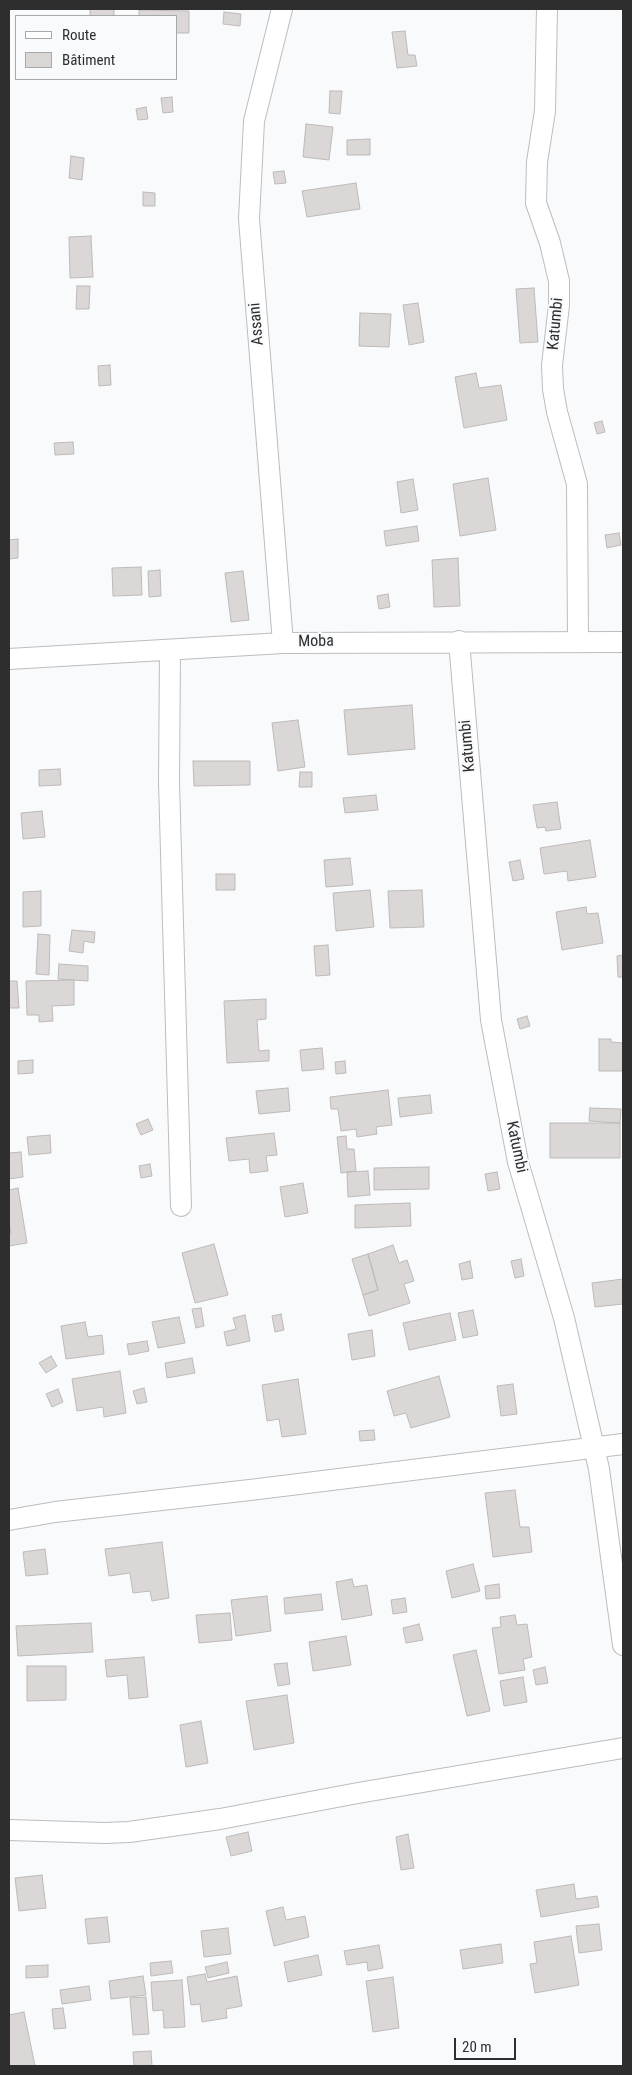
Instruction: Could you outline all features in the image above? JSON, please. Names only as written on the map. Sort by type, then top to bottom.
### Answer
[{"type":"street","name":"Assani","points":[[282,9],[254,121],[249,219],[283,643]]},
{"type":"street","name":"Katumbi","points":[[547,9],[545,111],[537,162],[536,203],[550,243],[559,281],[559,305],[552,365],[553,389],[557,412],[577,484],[578,641]]},
{"type":"street","name":"Katumbi","points":[[459,641],[491,1020],[518,1162],[564,1318],[599,1469],[623,1645]]},
{"type":"street","name":"Moba","points":[[9,659],[283,643],[623,642]]},
{"type":"street","points":[[170,651],[169,782],[181,1206]]},
{"type":"street","points":[[9,1520],[55,1512],[623,1444]]},
{"type":"street","points":[[9,1830],[104,1833],[159,1828],[623,1748]]},
{"type":"building","points":[[90,9],[114,9],[114,15],[90,15]]},
{"type":"building","points":[[139,10],[189,11],[189,33],[178,33],[178,15],[139,15]]},
{"type":"building","points":[[224,12],[241,14],[240,26],[223,24]]},
{"type":"building","points":[[405,31],[408,55],[415,55],[417,66],[397,68],[392,32]]},
{"type":"building","points":[[330,91],[342,91],[340,114],[329,113]]},
{"type":"building","points":[[172,97],[173,112],[163,113],[161,98]]},
{"type":"building","points":[[146,107],[148,119],[138,120],[136,109]]},
{"type":"building","points":[[306,124],[333,127],[329,160],[303,157]]},
{"type":"building","points":[[370,139],[370,155],[347,155],[347,140]]},
{"type":"building","points":[[71,156],[84,158],[82,180],[69,178]]},
{"type":"building","points":[[284,171],[286,183],[275,184],[273,172]]},
{"type":"building","points":[[356,183],[360,209],[307,217],[302,191]]},
{"type":"building","points":[[143,192],[155,193],[155,206],[143,206]]},
{"type":"building","points":[[91,236],[93,277],[70,278],[69,237]]},
{"type":"building","points":[[77,286],[90,286],[89,309],[76,309]]},
{"type":"building","points":[[534,288],[538,342],[520,343],[516,289]]},
{"type":"building","points":[[418,303],[424,342],[409,345],[403,305]]},
{"type":"building","points":[[360,313],[391,314],[389,347],[359,346]]},
{"type":"building","points":[[110,365],[111,385],[99,386],[98,366]]},
{"type":"building","points":[[476,373],[479,388],[501,385],[507,420],[464,428],[455,377]]},
{"type":"building","points":[[602,421],[605,432],[597,434],[594,423]]},
{"type":"building","points":[[73,442],[74,454],[55,455],[54,443]]},
{"type":"building","points":[[488,478],[496,530],[460,536],[453,484]]},
{"type":"building","points":[[413,479],[418,510],[401,513],[397,482]]},
{"type":"building","points":[[417,526],[419,541],[386,546],[384,531]]},
{"type":"building","points":[[619,533],[621,545],[607,548],[605,535]]},
{"type":"building","points":[[18,539],[18,558],[9,559],[9,540]]},
{"type":"building","points":[[458,558],[460,606],[434,607],[432,560]]},
{"type":"building","points":[[141,567],[142,595],[113,596],[112,568]]},
{"type":"building","points":[[160,570],[161,596],[149,597],[148,571]]},
{"type":"building","points":[[243,571],[249,620],[231,622],[225,573]]},
{"type":"building","points":[[388,594],[390,607],[379,609],[377,596]]},
{"type":"building","points":[[412,705],[415,749],[348,755],[344,710]]},
{"type":"building","points":[[298,720],[305,767],[278,771],[272,723]]},
{"type":"building","points":[[193,761],[250,761],[250,785],[194,786]]},
{"type":"building","points":[[60,769],[61,785],[39,786],[39,770]]},
{"type":"building","points":[[300,772],[312,772],[312,787],[299,787]]},
{"type":"building","points":[[376,795],[378,810],[345,813],[343,798]]},
{"type":"building","points":[[557,802],[561,829],[546,831],[545,827],[537,828],[533,805]]},
{"type":"building","points":[[42,811],[45,837],[23,839],[21,813]]},
{"type":"building","points":[[590,840],[596,877],[568,881],[567,871],[544,874],[540,848]]},
{"type":"building","points":[[350,858],[353,885],[326,887],[324,860]]},
{"type":"building","points":[[520,860],[524,879],[513,881],[509,862]]},
{"type":"building","points":[[216,874],[235,874],[235,890],[216,890]]},
{"type":"building","points":[[370,890],[374,927],[336,931],[333,893]]},
{"type":"building","points":[[422,890],[424,927],[390,928],[388,891]]},
{"type":"building","points":[[41,891],[41,926],[23,927],[23,892]]},
{"type":"building","points":[[586,907],[587,914],[598,913],[603,943],[562,950],[556,912]]},
{"type":"building","points":[[72,930],[95,932],[94,943],[84,941],[83,953],[69,951]]},
{"type":"building","points":[[38,934],[50,935],[49,975],[36,974]]},
{"type":"building","points":[[328,945],[330,975],[316,976],[314,946]]},
{"type":"building","points":[[623,955],[623,977],[618,977],[617,956]]},
{"type":"building","points":[[59,964],[88,966],[88,981],[58,979]]},
{"type":"building","points":[[74,980],[74,1005],[52,1006],[53,1021],[39,1022],[39,1015],[27,1015],[26,981]]},
{"type":"building","points":[[9,981],[17,981],[19,1008],[9,1008]]},
{"type":"building","points":[[266,999],[266,1019],[257,1020],[259,1051],[269,1050],[269,1061],[227,1063],[224,1001]]},
{"type":"building","points":[[527,1016],[530,1026],[520,1029],[517,1019]]},
{"type":"building","points":[[599,1039],[611,1039],[611,1042],[623,1043],[623,1071],[599,1071]]},
{"type":"building","points":[[322,1048],[324,1069],[302,1071],[300,1050]]},
{"type":"building","points":[[33,1060],[33,1073],[18,1074],[18,1061]]},
{"type":"building","points":[[345,1061],[346,1073],[336,1074],[335,1062]]},
{"type":"building","points":[[288,1088],[290,1111],[259,1114],[256,1091]]},
{"type":"building","points":[[388,1090],[392,1125],[376,1127],[377,1134],[357,1137],[356,1129],[341,1131],[338,1109],[331,1109],[330,1097]]},
{"type":"building","points":[[430,1095],[432,1113],[400,1117],[398,1098]]},
{"type":"building","points":[[590,1108],[621,1109],[620,1123],[589,1121]]},
{"type":"building","points":[[148,1119],[153,1130],[141,1135],[136,1124]]},
{"type":"building","points":[[550,1123],[620,1123],[620,1158],[550,1158]]},
{"type":"building","points":[[274,1133],[277,1155],[266,1156],[268,1171],[250,1173],[249,1159],[229,1161],[226,1138]]},
{"type":"building","points":[[50,1135],[51,1153],[29,1155],[27,1137]]},
{"type":"building","points":[[346,1136],[347,1149],[354,1149],[356,1171],[341,1173],[337,1137]]},
{"type":"building","points":[[21,1152],[23,1177],[9,1179],[9,1153]]},
{"type":"building","points":[[150,1164],[152,1176],[141,1178],[139,1166]]},
{"type":"building","points":[[429,1167],[429,1189],[374,1190],[374,1168]]},
{"type":"building","points":[[368,1171],[370,1195],[348,1197],[347,1172]]},
{"type":"building","points":[[497,1172],[500,1189],[488,1191],[485,1174]]},
{"type":"building","points":[[303,1183],[308,1213],[285,1217],[280,1187]]},
{"type":"building","points":[[18,1188],[27,1243],[9,1246],[9,1234],[11,1234],[9,1190]]},
{"type":"building","points":[[410,1203],[411,1226],[355,1228],[355,1205]]},
{"type":"building","points":[[214,1244],[228,1295],[195,1303],[182,1253]]},
{"type":"building","points":[[393,1245],[399,1263],[407,1260],[414,1281],[404,1284],[410,1303],[369,1316],[363,1295],[378,1290],[368,1254]]},
{"type":"building","points":[[368,1254],[378,1290],[363,1295],[352,1259]]},
{"type":"building","points":[[521,1259],[524,1276],[515,1278],[511,1261]]},
{"type":"building","points":[[470,1261],[473,1278],[462,1280],[459,1264]]},
{"type":"building","points":[[623,1279],[623,1304],[595,1307],[592,1283]]},
{"type":"building","points":[[201,1308],[204,1326],[196,1328],[192,1309]]},
{"type":"building","points":[[473,1310],[478,1335],[463,1338],[458,1313]]},
{"type":"building","points":[[450,1313],[456,1340],[409,1350],[403,1323]]},
{"type":"building","points":[[281,1314],[284,1330],[275,1332],[272,1316]]},
{"type":"building","points":[[245,1315],[250,1341],[227,1346],[224,1332],[236,1329],[233,1318]]},
{"type":"building","points":[[179,1317],[185,1343],[158,1348],[152,1322]]},
{"type":"building","points":[[85,1322],[88,1337],[102,1335],[104,1354],[66,1359],[61,1326]]},
{"type":"building","points":[[372,1330],[375,1356],[352,1360],[348,1334]]},
{"type":"building","points":[[147,1341],[149,1351],[129,1355],[127,1344]]},
{"type":"building","points":[[51,1356],[57,1366],[46,1373],[39,1363]]},
{"type":"building","points":[[192,1358],[195,1373],[167,1378],[165,1363]]},
{"type":"building","points":[[120,1371],[126,1413],[104,1417],[103,1407],[77,1411],[72,1379]]},
{"type":"building","points":[[439,1376],[450,1417],[411,1428],[406,1413],[394,1416],[387,1391]]},
{"type":"building","points":[[298,1379],[306,1434],[282,1437],[279,1419],[267,1421],[262,1385]]},
{"type":"building","points":[[513,1384],[517,1414],[501,1416],[497,1386]]},
{"type":"building","points":[[144,1388],[147,1402],[137,1404],[133,1391]]},
{"type":"building","points":[[58,1389],[63,1402],[52,1407],[46,1394]]},
{"type":"building","points":[[374,1430],[375,1440],[360,1441],[359,1431]]},
{"type":"building","points":[[515,1490],[520,1527],[529,1527],[532,1552],[493,1557],[485,1493]]},
{"type":"building","points":[[162,1542],[169,1598],[152,1601],[150,1591],[133,1593],[130,1573],[109,1576],[105,1549]]},
{"type":"building","points":[[45,1549],[48,1574],[26,1576],[23,1552]]},
{"type":"building","points":[[473,1564],[480,1591],[452,1598],[446,1571]]},
{"type":"building","points":[[352,1579],[354,1587],[367,1585],[372,1615],[342,1620],[336,1582]]},
{"type":"building","points":[[499,1584],[500,1598],[486,1599],[485,1586]]},
{"type":"building","points":[[321,1594],[323,1610],[285,1614],[284,1598]]},
{"type":"building","points":[[267,1596],[271,1631],[236,1636],[231,1600]]},
{"type":"building","points":[[405,1598],[407,1612],[393,1614],[391,1600]]},
{"type":"building","points":[[230,1613],[232,1640],[199,1643],[196,1615]]},
{"type":"building","points":[[515,1615],[517,1625],[527,1624],[532,1657],[523,1659],[525,1670],[499,1674],[492,1628],[501,1627],[500,1617]]},
{"type":"building","points":[[91,1623],[93,1652],[18,1656],[16,1626]]},
{"type":"building","points":[[419,1624],[423,1640],[406,1643],[403,1628]]},
{"type":"building","points":[[346,1636],[351,1665],[313,1671],[309,1642]]},
{"type":"building","points":[[476,1650],[490,1711],[467,1716],[453,1655]]},
{"type":"building","points":[[144,1657],[148,1697],[129,1699],[127,1675],[107,1677],[105,1660]]},
{"type":"building","points":[[287,1663],[290,1684],[278,1686],[274,1664]]},
{"type":"building","points":[[27,1666],[66,1666],[66,1700],[27,1701]]},
{"type":"building","points":[[545,1667],[548,1683],[536,1685],[533,1670]]},
{"type":"building","points":[[523,1677],[527,1702],[504,1706],[500,1681]]},
{"type":"building","points":[[287,1695],[294,1743],[254,1750],[246,1701]]},
{"type":"building","points":[[201,1721],[208,1763],[186,1767],[180,1725]]},
{"type":"building","points":[[248,1832],[252,1851],[231,1856],[226,1837]]},
{"type":"building","points":[[408,1834],[414,1868],[401,1870],[396,1837]]},
{"type":"building","points":[[42,1875],[46,1908],[19,1911],[15,1878]]},
{"type":"building","points":[[574,1884],[576,1899],[597,1896],[599,1907],[541,1917],[536,1890]]},
{"type":"building","points":[[283,1907],[286,1920],[305,1916],[309,1937],[274,1946],[266,1911]]},
{"type":"building","points":[[107,1917],[110,1942],[88,1944],[85,1919]]},
{"type":"building","points":[[599,1924],[602,1950],[579,1953],[576,1926]]},
{"type":"building","points":[[228,1928],[231,1954],[204,1957],[201,1931]]},
{"type":"building","points":[[571,1936],[579,1985],[535,1993],[530,1964],[537,1963],[534,1942]]},
{"type":"building","points":[[501,1944],[503,1963],[463,1969],[460,1950]]},
{"type":"building","points":[[379,1945],[383,1968],[368,1971],[367,1962],[347,1965],[344,1951]]},
{"type":"building","points":[[318,1955],[322,1975],[288,1982],[284,1962]]},
{"type":"building","points":[[171,1961],[173,1973],[151,1976],[150,1963]]},
{"type":"building","points":[[227,1962],[229,1973],[208,1978],[205,1967]]},
{"type":"building","points":[[48,1965],[48,1977],[26,1978],[26,1966]]},
{"type":"building","points":[[205,1974],[207,1982],[237,1976],[242,2006],[226,2009],[227,2018],[202,2022],[200,2004],[191,2005],[187,1977]]},
{"type":"building","points":[[143,1976],[146,1995],[111,1999],[109,1981]]},
{"type":"building","points":[[393,1977],[399,2028],[373,2032],[366,1981]]},
{"type":"building","points":[[182,1980],[185,2027],[164,2028],[163,2010],[153,2011],[151,1982]]},
{"type":"building","points":[[89,1986],[91,2000],[62,2004],[60,1990]]},
{"type":"building","points":[[146,1997],[149,2034],[133,2035],[130,1998]]},
{"type":"building","points":[[63,2008],[66,2028],[54,2029],[52,2009]]},
{"type":"building","points":[[24,2012],[35,2066],[9,2066],[9,2015]]},
{"type":"building","points":[[151,2051],[152,2066],[134,2066],[133,2052]]}]
